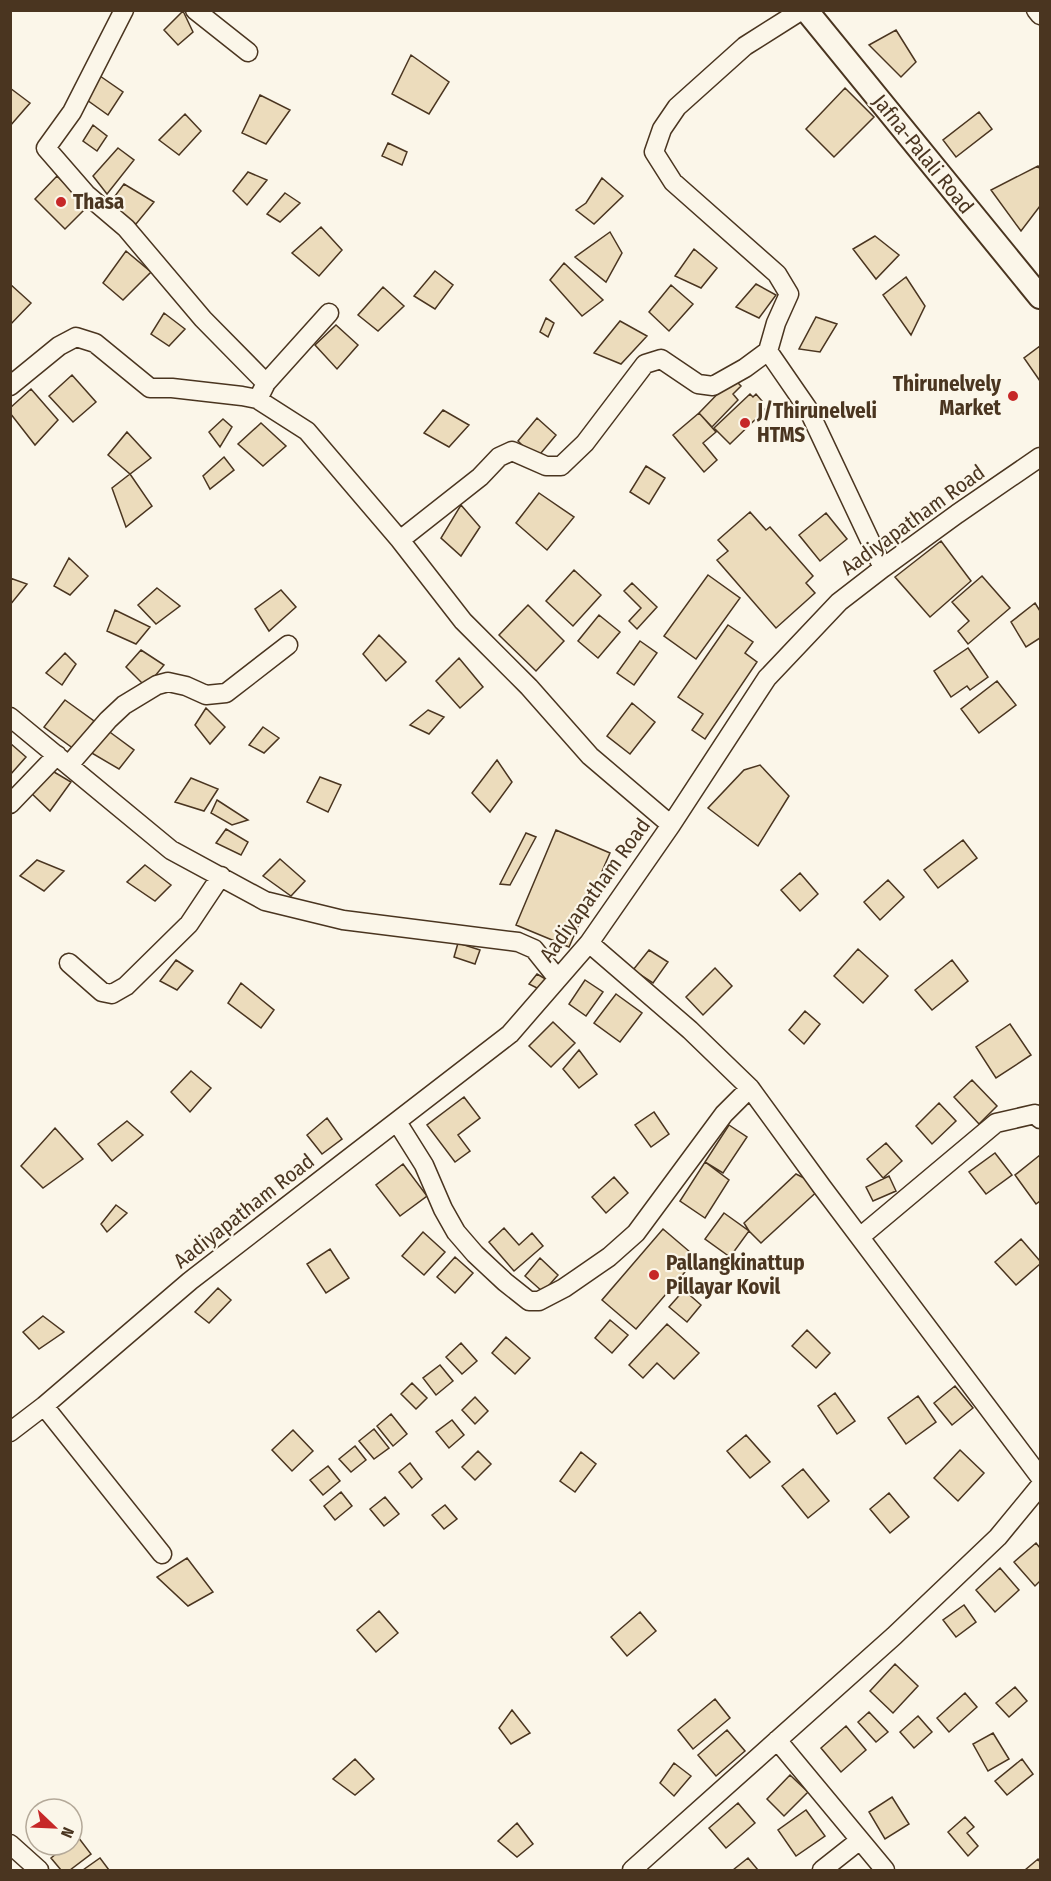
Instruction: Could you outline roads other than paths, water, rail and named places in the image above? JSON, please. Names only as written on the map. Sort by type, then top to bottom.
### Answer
[{"type":"main road","name":"Jafna-Palali Road","points":[[804,10],[1041,297]]},
{"type":"street","points":[[124,10],[72,112],[46,148],[86,194],[126,228],[262,391],[308,431],[400,540],[464,621],[529,687],[590,756],[671,825]]},
{"type":"street","points":[[195,10],[248,52]]},
{"type":"street","points":[[400,540],[480,477],[499,457],[512,451],[546,466],[561,466],[585,443],[645,364],[661,359],[698,384],[712,386],[745,368],[768,351],[776,323],[789,294],[777,274],[673,182],[654,152],[662,129],[684,100],[745,46],[804,10]]},
{"type":"street","points":[[1036,10],[1041,15]]},
{"type":"street","points":[[10,386],[59,346],[76,337],[95,343],[150,388],[172,388],[242,396],[262,391],[330,313]]},
{"type":"street","points":[[768,351],[808,409],[882,568]]},
{"type":"street","name":"Aadiyapatham Road","points":[[10,1432],[44,1406],[190,1281],[510,1034],[589,943],[671,825],[767,678],[839,602],[957,514],[1041,458]]},
{"type":"street","points":[[10,804],[124,705],[157,686],[168,682],[186,686],[206,695],[226,693],[288,645]]},
{"type":"street","points":[[10,717],[171,850],[265,901],[343,920],[518,942],[534,949],[558,979]]},
{"type":"street","points":[[69,963],[102,992],[112,994],[126,986],[189,924],[221,876]]},
{"type":"street","points":[[589,943],[690,1030],[750,1088],[1041,1477]]},
{"type":"street","points":[[397,1122],[424,1166],[456,1232],[505,1282],[530,1301],[539,1301],[564,1288],[600,1263],[636,1233],[724,1114],[750,1088]]},
{"type":"street","points":[[860,1237],[996,1123],[1035,1114],[1041,1119]]},
{"type":"street","points":[[44,1406],[162,1554]]},
{"type":"street","points":[[632,1870],[894,1636],[998,1537],[1041,1486]]},
{"type":"street","points":[[777,1740],[885,1870]]},
{"type":"street","points":[[822,1870],[860,1840]]},
{"type":"street","points":[[10,1844],[39,1870]]},
{"type":"place","name":"Thasa","points":[[61,202]]},
{"type":"place","name":"Thirunelvely Market","points":[[1013,396]]},
{"type":"place","name":"J/Thirunelveli HTMS","points":[[745,423]]},
{"type":"place","name":"Pallangkinattup Pillayar Kovil","points":[[654,1275]]}]
